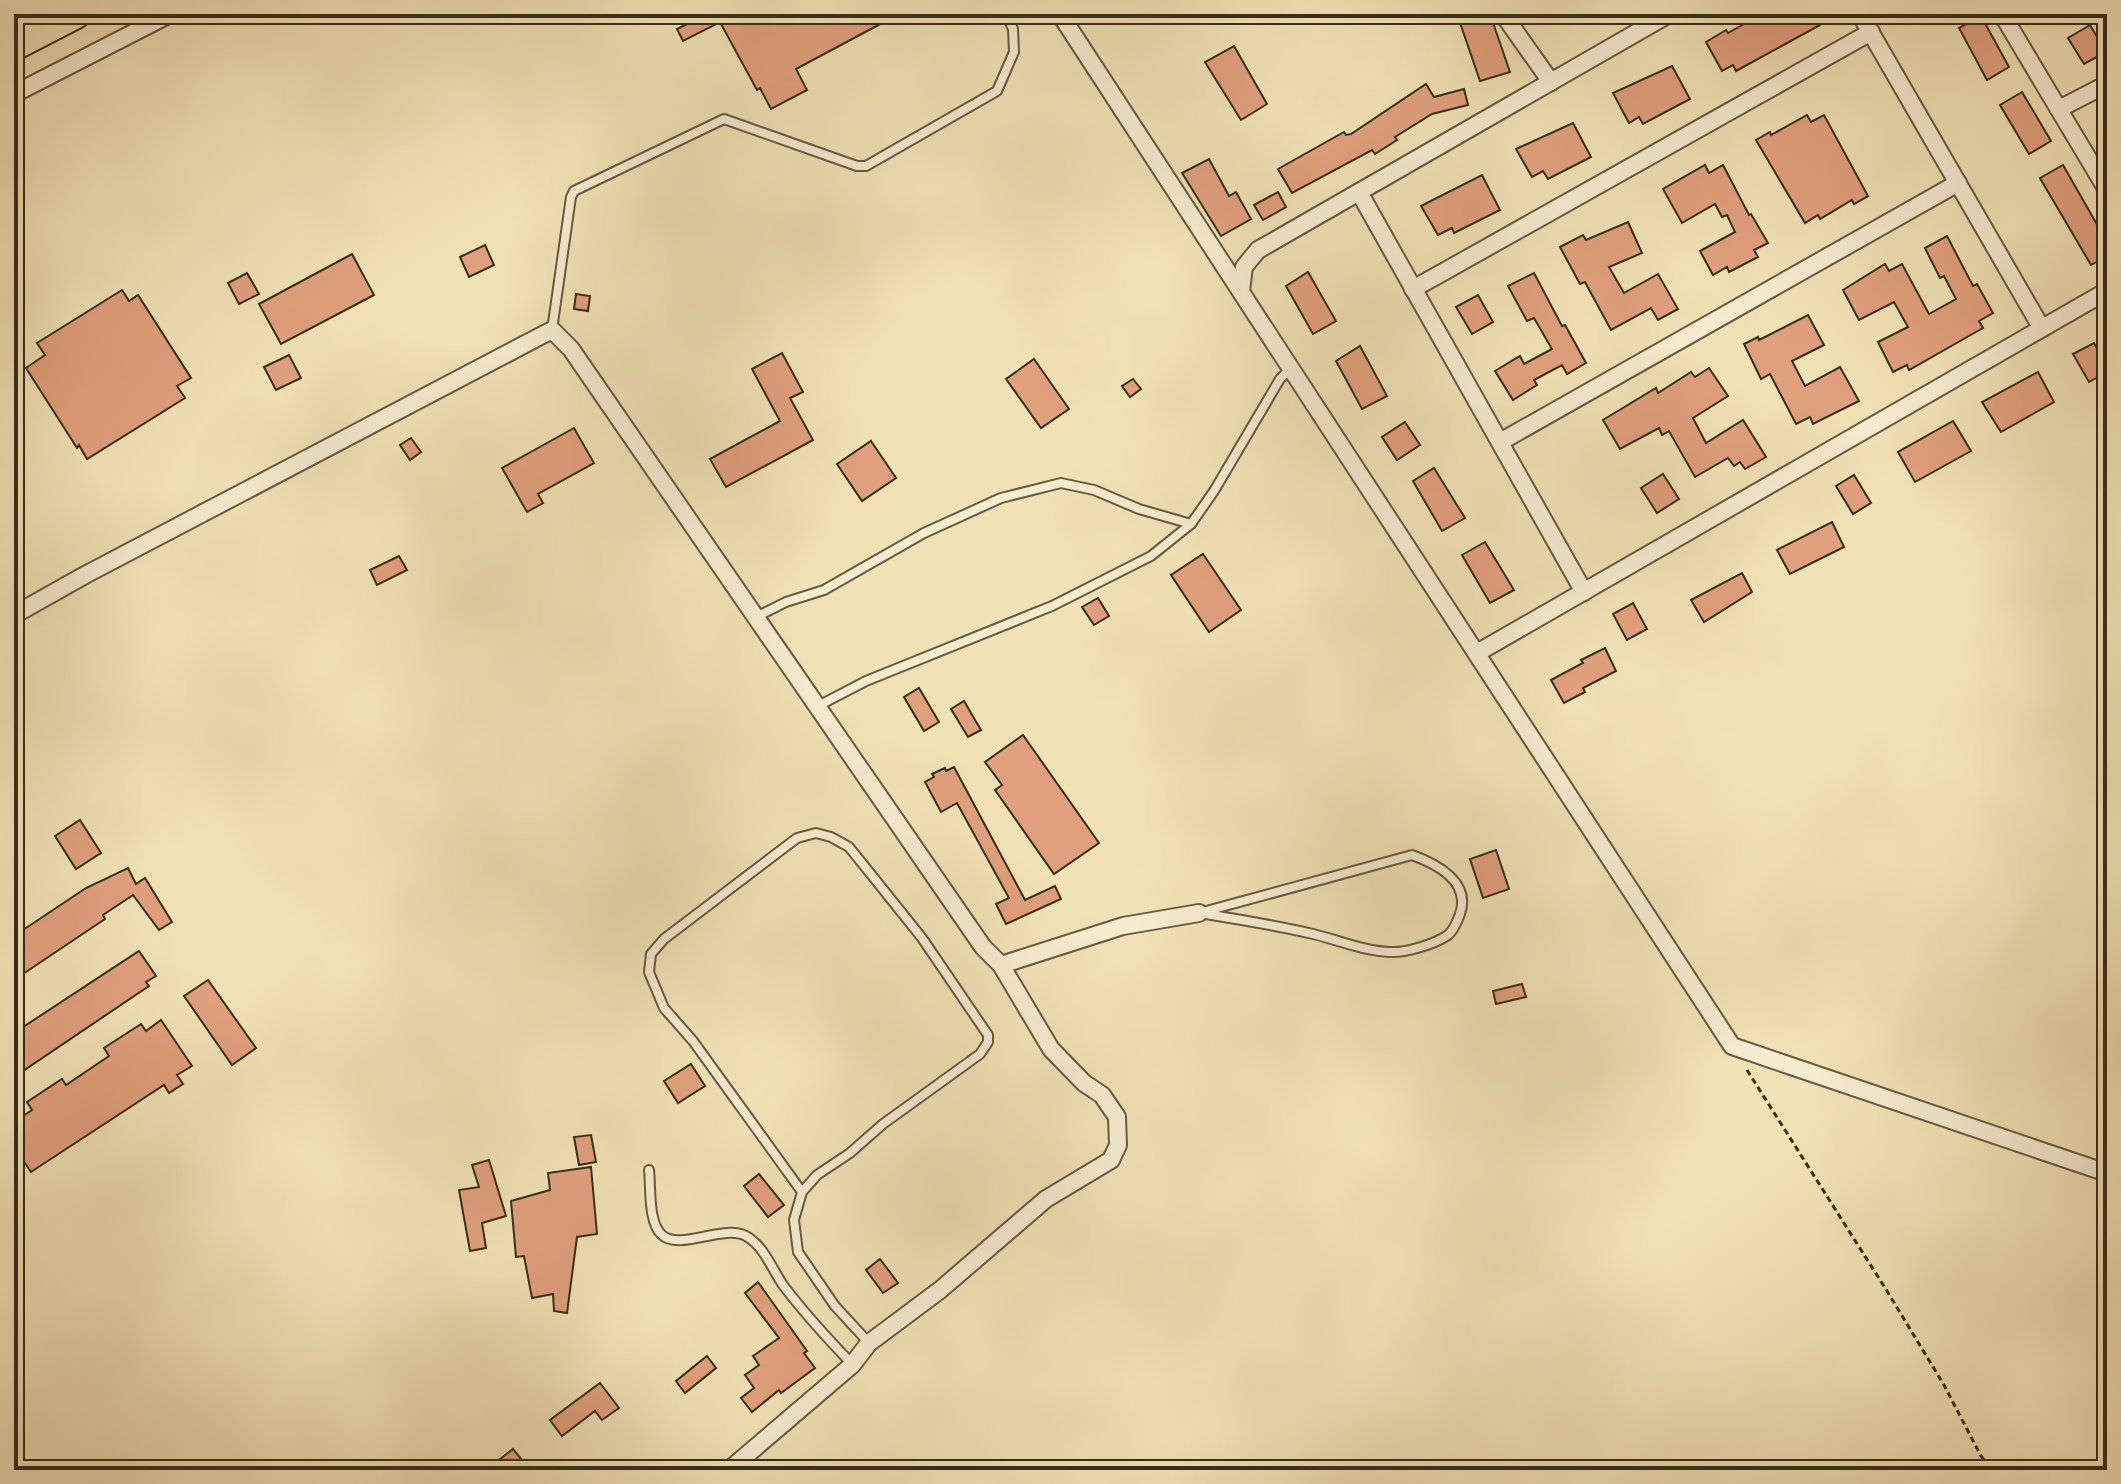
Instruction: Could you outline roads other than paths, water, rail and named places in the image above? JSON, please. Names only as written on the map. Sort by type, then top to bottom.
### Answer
[{"type":"highway","points":[[14,46],[76,14]]},
{"type":"street","points":[[14,94],[170,14]]},
{"type":"street","points":[[1060,14],[1732,1046],[2107,1173]]},
{"type":"street","points":[[1503,14],[1551,82]]},
{"type":"street","points":[[1241,291],[1244,267],[1258,250],[1669,14]]},
{"type":"street","points":[[1860,14],[2041,327]]},
{"type":"street","points":[[2002,14],[2107,190]]},
{"type":"street","points":[[1413,289],[1871,32]]},
{"type":"street","points":[[2059,109],[2107,84]]},
{"type":"street","points":[[1500,442],[1958,183]]},
{"type":"street","points":[[1359,192],[1584,592]]},
{"type":"street","points":[[1477,653],[2107,291]]},
{"type":"street","points":[[14,615],[552,330],[571,349],[983,947],[1001,965],[1051,1049],[1084,1083],[1102,1095],[1117,1117],[1118,1145],[1111,1160],[1046,1199],[940,1290],[869,1343],[852,1365],[729,1470]]},
{"type":"street","points":[[1001,965],[1123,926],[1199,913]]},
{"type":"lane","points":[[552,330],[574,191],[724,119],[857,166],[866,166],[997,91],[1014,52],[1013,29],[1006,14]]},
{"type":"lane","points":[[817,706],[866,681],[1052,606],[1151,556],[1191,524],[1280,379],[1291,368]]},
{"type":"lane","points":[[755,617],[786,602],[824,590],[924,533],[1001,498],[1061,483],[1094,490],[1139,509],[1191,524]]},
{"type":"lane","points":[[802,1192],[711,1064],[664,1008],[649,972],[651,954],[664,939],[771,855],[797,838],[816,833],[849,847],[922,938],[988,1035],[988,1042],[980,1054],[817,1175],[802,1192],[794,1220],[798,1252],[835,1306],[869,1343]]},
{"type":"lane","points":[[1412,855],[1435,864],[1450,877],[1459,889],[1463,902],[1449,934],[1430,943],[1392,952],[1199,913],[1412,855]]},
{"type":"lane","points":[[649,1170],[654,1224],[661,1235],[672,1241],[726,1233],[744,1235],[755,1243],[783,1284],[852,1365]]}]
